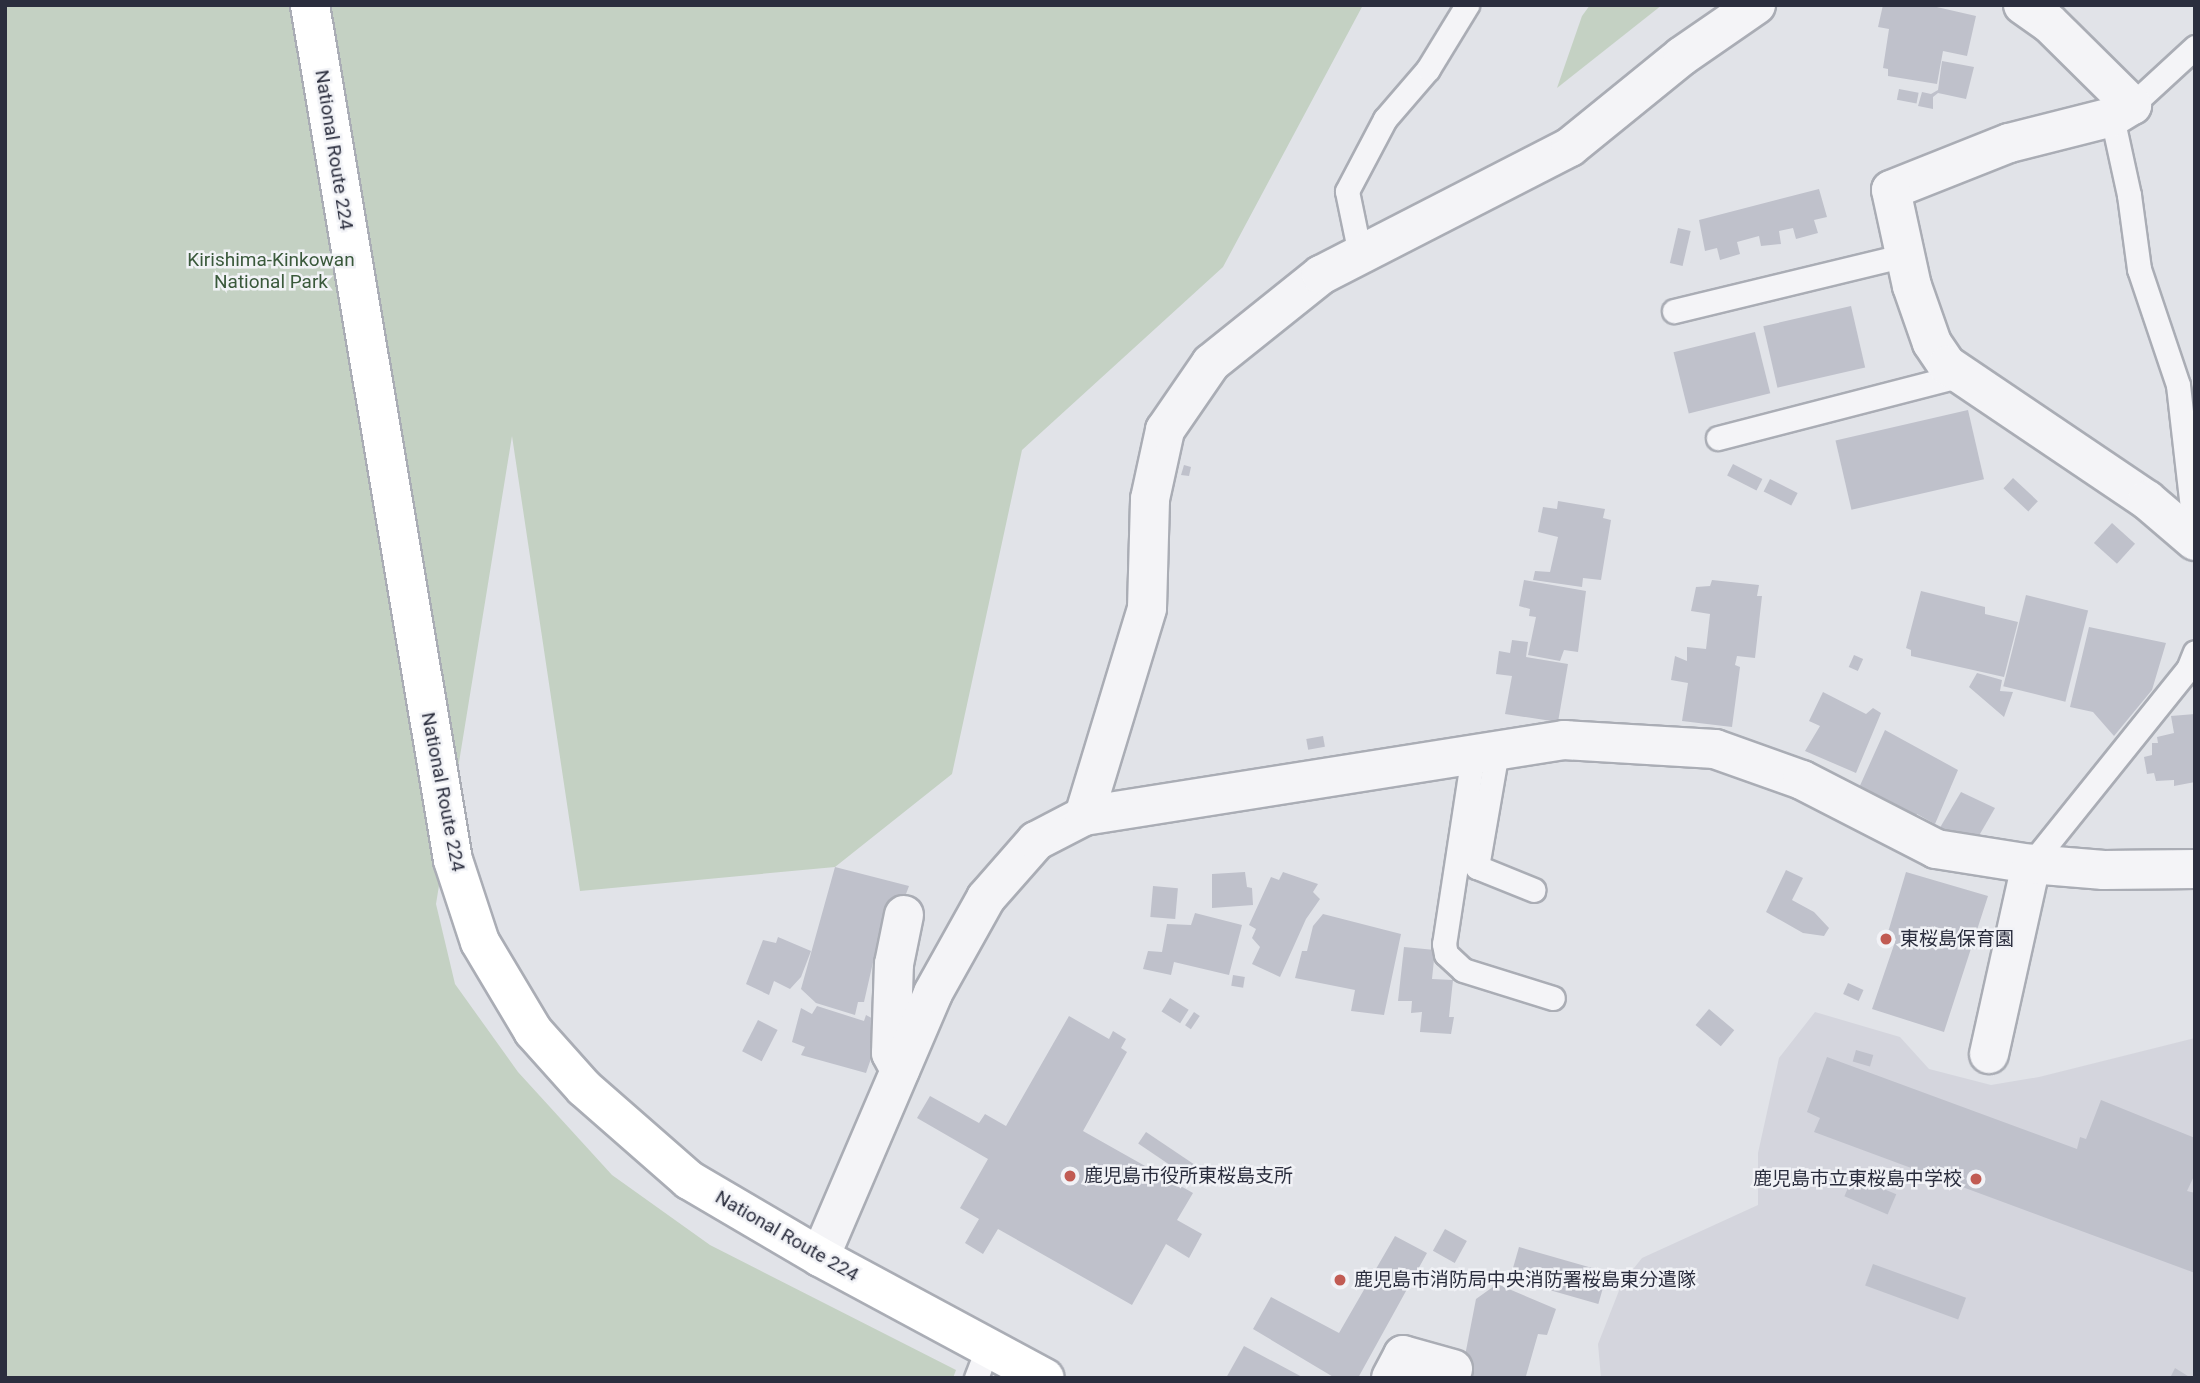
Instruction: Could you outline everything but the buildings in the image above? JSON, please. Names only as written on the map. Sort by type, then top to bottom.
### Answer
[{"type":"highway","name":"National Route 224","points":[[310,5],[453,860],[480,942],[533,1031],[584,1088],[689,1180],[820,1257],[982,1363],[1045,1378]]},
{"type":"street","points":[[1084,816],[1147,608],[1150,499],[1165,430],[1211,363],[1321,275],[1570,147],[1682,56],[1756,5]]},
{"type":"street","points":[[2023,5],[2049,23],[2122,111],[2009,143],[1891,190],[1912,286],[1931,343],[1947,365],[2147,500],[2195,541]]},
{"type":"street","points":[[820,1257],[933,993],[986,898],[1036,841],[1084,816],[1564,740],[1715,749],[1802,780],[1936,849],[2031,864],[2104,870],[2195,869]]},
{"type":"street","points":[[1989,1054],[2031,864]]},
{"type":"street","points":[[900,1070],[891,1053],[894,964],[904,915]]},
{"type":"street","points":[[1391,1378],[1403,1355],[1453,1369]]},
{"type":"lane","points":[[1360,254],[1347,191],[1385,119],[1427,69],[1467,5]]},
{"type":"lane","points":[[2195,47],[2122,111],[2139,269],[2178,385],[2195,535]]},
{"type":"lane","points":[[1674,311],[1905,255]]},
{"type":"lane","points":[[1718,438],[1962,375]]},
{"type":"lane","points":[[2031,864],[2188,669],[2195,652]]},
{"type":"lane","points":[[1485,753],[1477,867],[1534,890]]},
{"type":"lane","points":[[1485,753],[1444,944],[1446,954],[1463,970],[1553,998]]},
{"type":"shaded area","name":"鹿児島市立東桜島中学校","points":[[1815,1012],[1900,1037],[1929,1069],[1991,1085],[2039,1077],[2195,1038],[2195,1378],[1601,1378],[1598,1344],[1622,1283],[1642,1258],[1758,1205],[1758,1153],[1779,1058]]},
{"type":"green space","name":"Kirishima-Kinkowan National Park","points":[[5,5],[1363,5],[1223,267],[1022,450],[952,774],[835,867],[580,891],[512,436],[436,904],[455,984],[518,1072],[612,1175],[710,1245],[956,1370],[953,1378],[5,1378]]},
{"type":"green space","points":[[1590,5],[1662,5],[1557,88],[1582,16]]},
{"type":"place","name":"東桜島保育園","points":[[1886,939]]},
{"type":"place","name":"鹿児島市役所東桜島支所","points":[[1070,1176]]},
{"type":"place","name":"鹿児島市立東桜島中学校","points":[[1976,1179]]},
{"type":"place","name":"鹿児島市消防局中央消防署桜島東分遣隊","points":[[1340,1280]]}]
